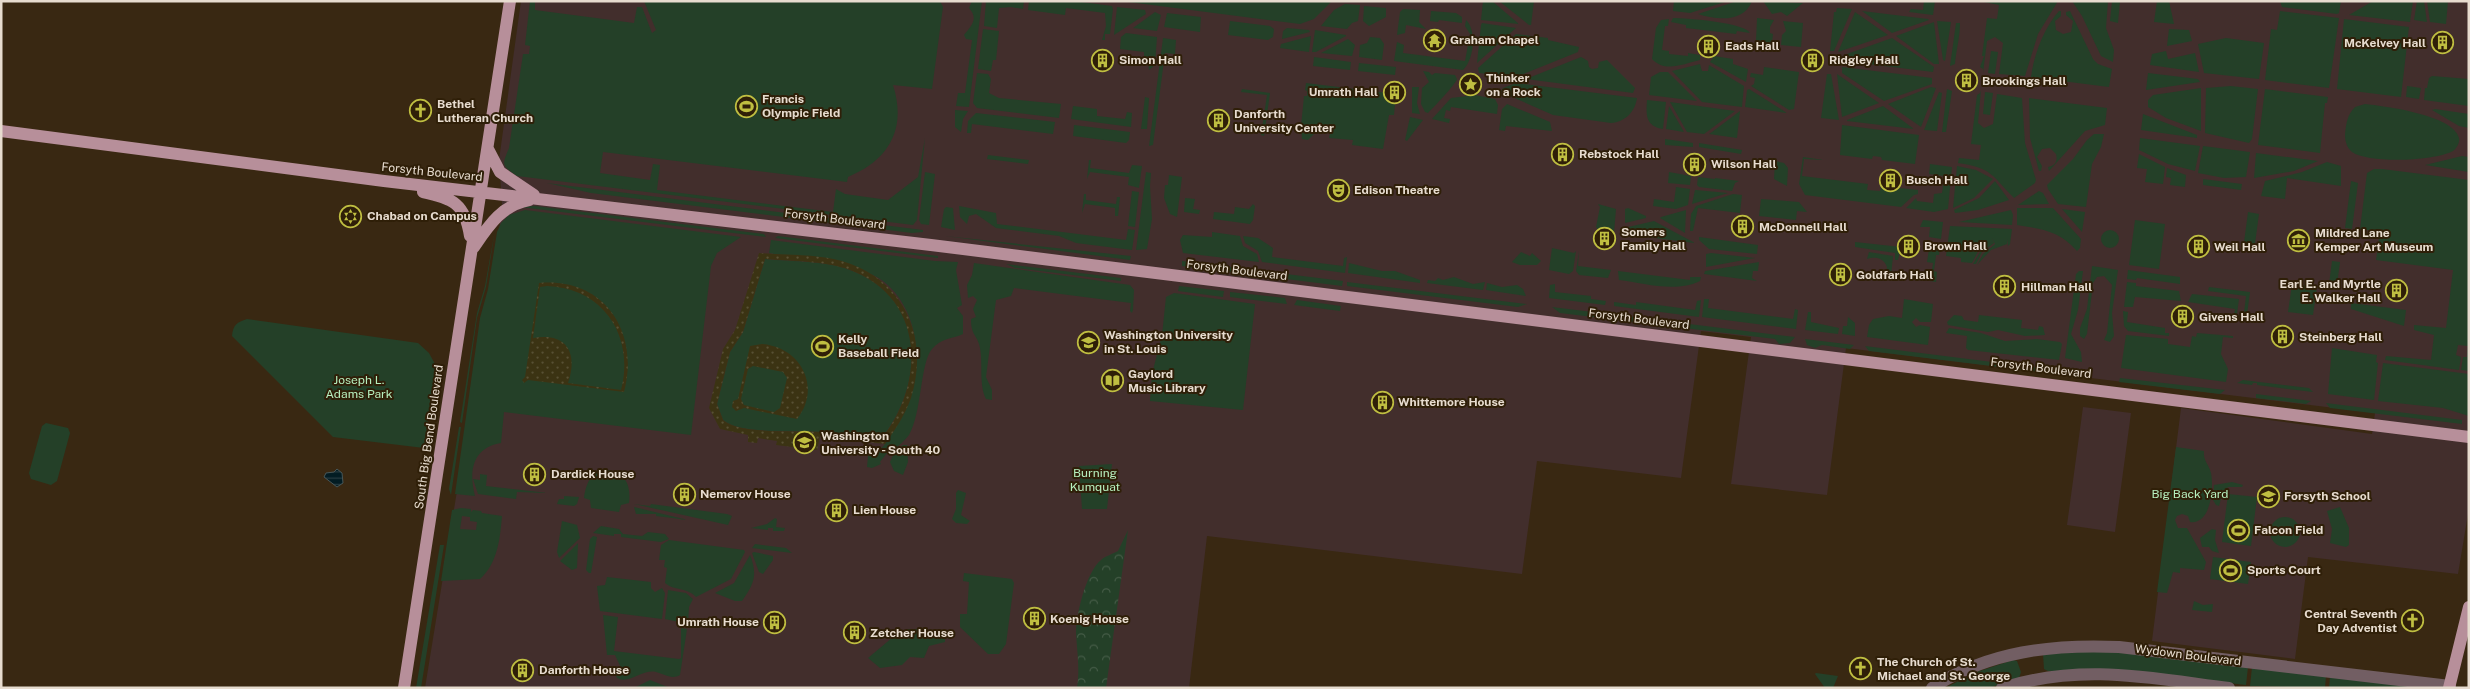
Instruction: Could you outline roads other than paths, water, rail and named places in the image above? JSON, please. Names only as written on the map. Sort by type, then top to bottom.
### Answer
[{"type":"main road","name":"South Big Bend Boulevard","points":[[404,688],[510,1]]},
{"type":"main road","name":"Forsyth Boulevard","points":[[1,131],[384,181],[539,198],[2065,385],[2469,437]]},
{"type":"main road","points":[[488,149],[500,172],[517,186],[539,198]]},
{"type":"main road","points":[[384,181],[451,200],[460,207],[467,220],[472,250]]},
{"type":"main road","points":[[472,250],[491,223],[505,209],[514,203],[539,198]]},
{"type":"main road","points":[[2450,687],[2469,608]]},
{"type":"street","name":"Wydown Boulevard","points":[[1932,688],[1947,678],[1985,662],[2028,650],[2070,646],[2119,646],[2450,687]]},
{"type":"street","points":[[2002,688],[2033,678],[2089,673],[2229,688]]},
{"type":"water","points":[[337,469],[342,473],[343,483],[337,487],[324,477],[326,473],[334,472]]},
{"type":"place","name":"Graham Chapel","points":[[1434,40]]},
{"type":"place","name":"McKelvey Hall","points":[[2442,43]]},
{"type":"place","name":"Eads Hall","points":[[1709,46]]},
{"type":"place","name":"Simon Hall","points":[[1103,60]]},
{"type":"place","name":"Ridgley Hall","points":[[1813,60]]},
{"type":"place","name":"Brookings Hall","points":[[1966,81]]},
{"type":"place","name":"Thinker on a Rock","points":[[1470,85]]},
{"type":"place","name":"Umrath Hall","points":[[1394,92]]},
{"type":"place","name":"Francis Olympic Field","points":[[746,106]]},
{"type":"place","name":"Bethel Lutheran Church","points":[[421,111]]},
{"type":"place","name":"Danforth University Center","points":[[1218,121]]},
{"type":"place","name":"Rebstock Hall","points":[[1563,154]]},
{"type":"place","name":"Wilson Hall","points":[[1695,164]]},
{"type":"place","name":"Busch Hall","points":[[1890,180]]},
{"type":"place","name":"Edison Theatre","points":[[1338,190]]},
{"type":"place","name":"Chabad on Campus","points":[[351,216]]},
{"type":"place","name":"McDonnell Hall","points":[[1743,227]]},
{"type":"place","name":"Somers Family Hall","points":[[1605,239]]},
{"type":"place","name":"Mildred Lane Kemper Art Museum","points":[[2299,240]]},
{"type":"place","name":"Brown Hall","points":[[1908,246]]},
{"type":"place","name":"Weil Hall","points":[[2198,247]]},
{"type":"place","name":"Goldfarb Hall","points":[[1840,275]]},
{"type":"place","name":"Hillman Hall","points":[[2005,287]]},
{"type":"place","name":"Earl E. and Myrtle E. Walker Hall","points":[[2397,291]]},
{"type":"place","name":"Givens Hall","points":[[2183,317]]},
{"type":"place","name":"Steinberg Hall","points":[[2283,337]]},
{"type":"place","name":"Washington University in St. Louis","points":[[1088,342]]},
{"type":"place","name":"Kelly Baseball Field","points":[[822,346]]},
{"type":"place","name":"Gaylord Music Library","points":[[1112,381]]},
{"type":"place","name":"Whittemore House","points":[[1382,402]]},
{"type":"place","name":"Washington University - South 40","points":[[805,443]]},
{"type":"place","name":"Dardick House","points":[[535,474]]},
{"type":"place","name":"Nemerov House","points":[[684,494]]},
{"type":"place","name":"Forsyth School","points":[[2268,496]]},
{"type":"place","name":"Lien House","points":[[837,510]]},
{"type":"place","name":"Falcon Field","points":[[2238,530]]},
{"type":"place","name":"Sports Court","points":[[2231,570]]},
{"type":"place","name":"Koenig House","points":[[1034,619]]},
{"type":"place","name":"Central Seventh Day Adventist","points":[[2413,621]]},
{"type":"place","name":"Umrath House","points":[[775,622]]},
{"type":"place","name":"Zetcher House","points":[[854,633]]},
{"type":"place","name":"The Church of St. Michael and St. George","points":[[1861,669]]},
{"type":"place","name":"Danforth House","points":[[523,670]]},
{"type":"park label","name":"Joseph L. Adams Park","points":[[359,387]]},
{"type":"park label","name":"Burning Kumquat","points":[[1095,480]]},
{"type":"park label","name":"Big Back Yard","points":[[2190,494]]}]
